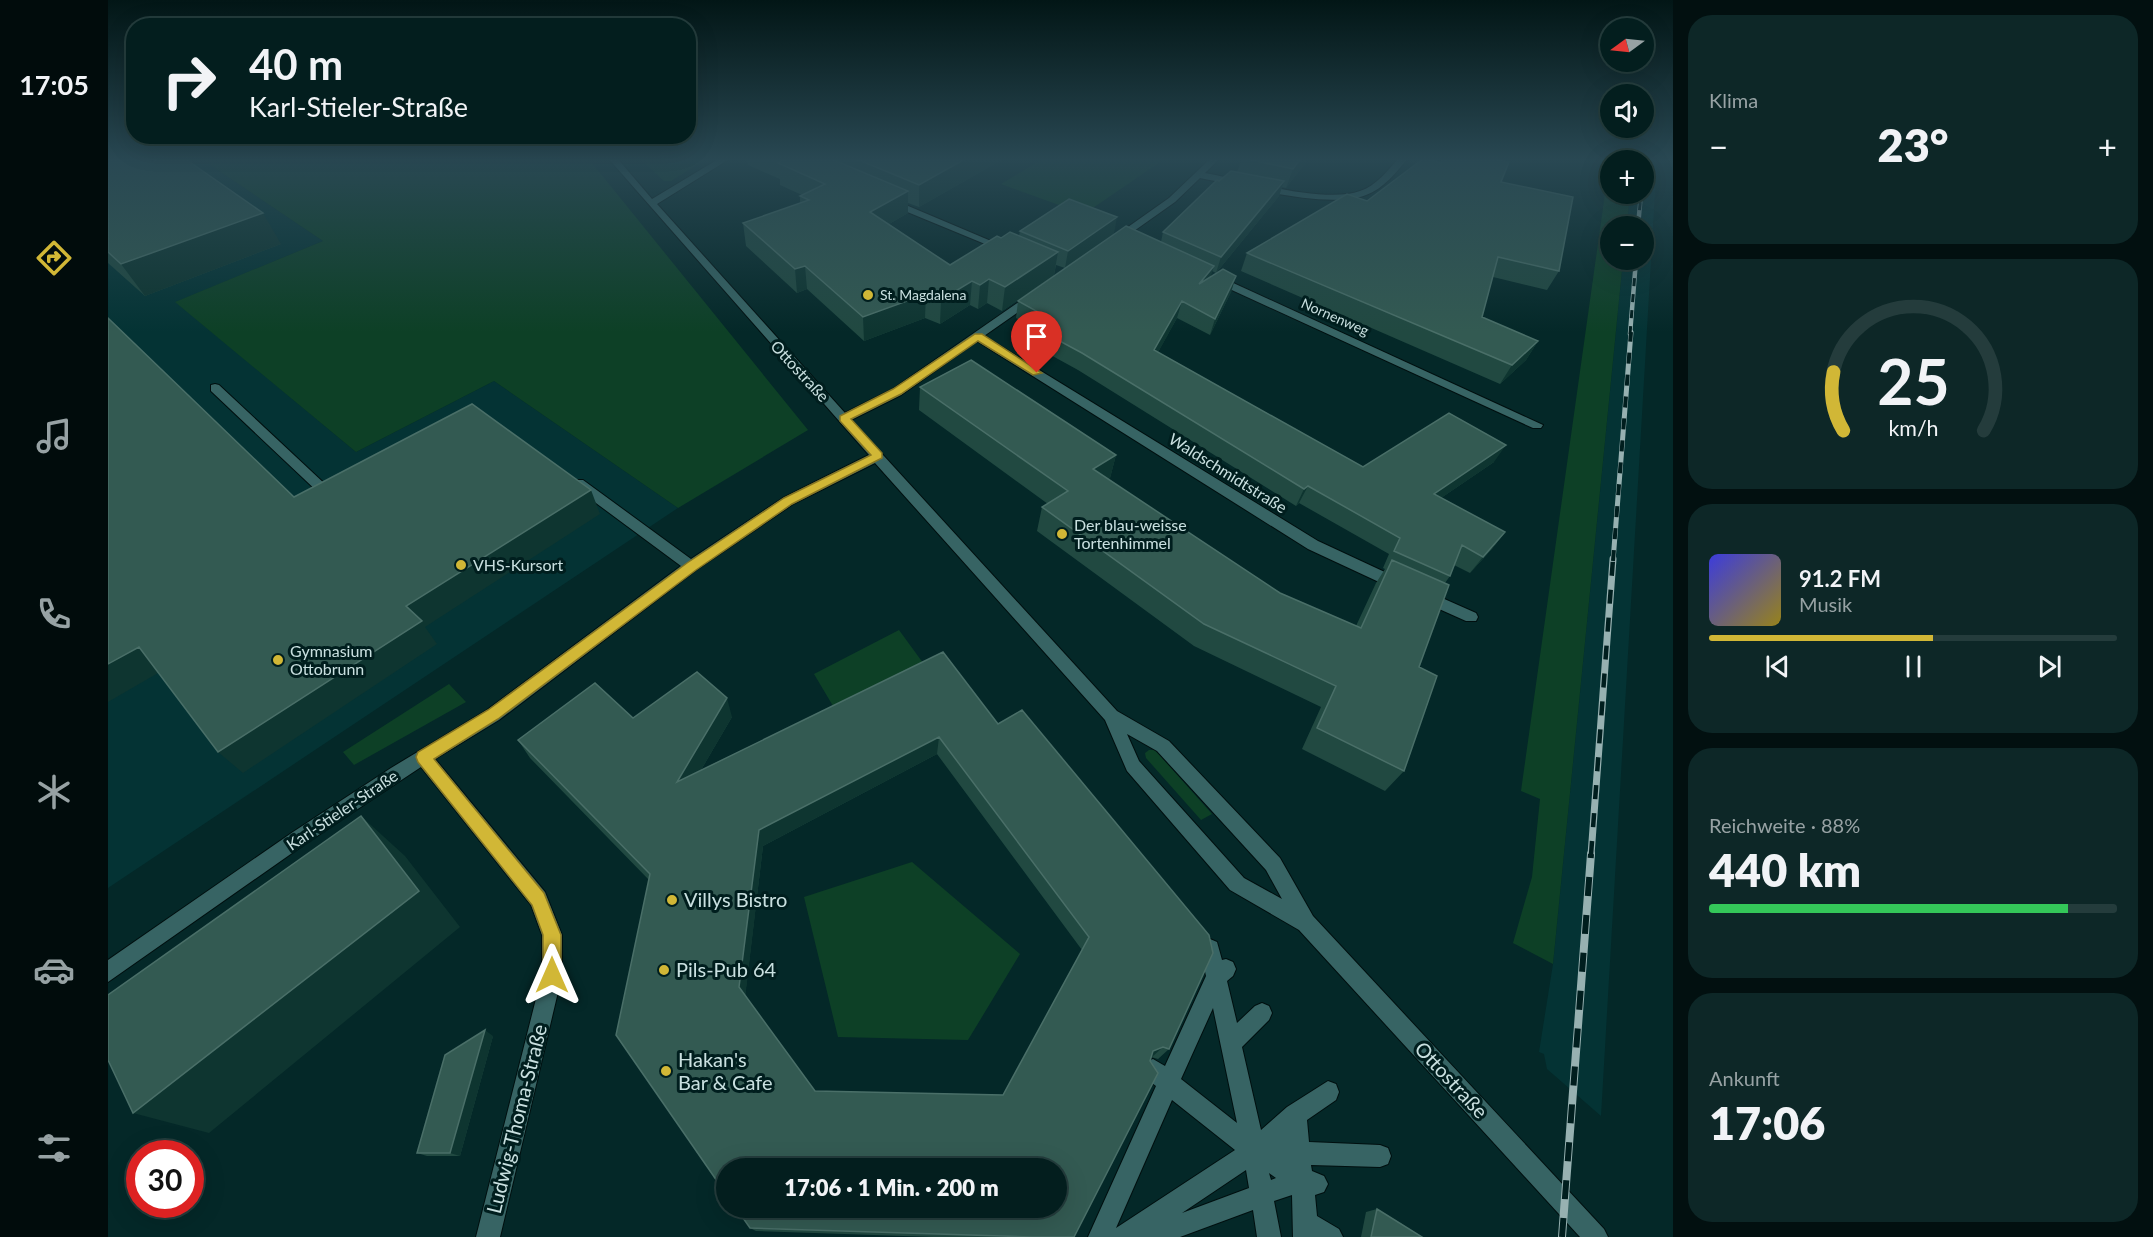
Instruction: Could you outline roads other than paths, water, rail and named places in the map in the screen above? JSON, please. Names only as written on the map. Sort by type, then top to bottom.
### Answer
[{"type":"street","name":"Ottostraße","points":[[663,216],[733,297],[1111,716],[1133,766],[1237,884],[1306,923]]},
{"type":"street","points":[[924,216],[1017,255]]},
{"type":"street","points":[[1103,249],[1126,239],[1153,216]]},
{"type":"street","name":"Nornenweg","points":[[1207,275],[1537,425]]},
{"type":"street","points":[[844,418],[897,392],[1046,288]]},
{"type":"street","name":"Waldschmidtstraße","points":[[978,337],[1313,545],[1472,617]]},
{"type":"street","points":[[215,388],[325,491],[345,480]]},
{"type":"street","name":"Karl-Stieler-Straße","points":[[108,972],[299,838],[423,757],[493,715],[692,566],[788,501],[878,456]]},
{"type":"street","points":[[571,478],[692,566]]},
{"type":"street","name":"Ottostraße","points":[[1111,716],[1163,746],[1273,864],[1306,923],[1596,1237]]},
{"type":"street","name":"Ludwig-Thoma-Straße","points":[[423,757],[538,899],[552,935],[552,975],[488,1237]]},
{"type":"street","points":[[1210,949],[1221,973],[1231,1043],[1254,1151],[1269,1237]]},
{"type":"street","points":[[1100,1237],[1160,1076],[1221,973]]},
{"type":"street","points":[[1231,1043],[1262,1012]]},
{"type":"street","points":[[1160,1076],[1254,1151],[1309,1182]]},
{"type":"street","points":[[1124,1237],[1254,1151],[1295,1115],[1328,1092]]},
{"type":"street","points":[[1295,1115],[1300,1152],[1309,1182],[1306,1230],[1331,1237]]},
{"type":"street","points":[[1254,1151],[1380,1156]]},
{"type":"street","points":[[1148,1237],[1262,1193],[1309,1182]]},
{"type":"railway","points":[[1630,334],[1635,270]]},
{"type":"railway","points":[[1613,561],[1631,332]]},
{"type":"railway","points":[[1591,855],[1613,559]]},
{"type":"railway","points":[[1562,1237],[1591,854]]},
{"type":"place","name":"St. Magdalena","points":[[868,295]]},
{"type":"place","name":"Der blau-weisse Tortenhimmel","points":[[1062,534]]},
{"type":"place","name":"VHS-Kursort","points":[[461,565]]},
{"type":"place","name":"Gymnasium Ottobrunn","points":[[278,660]]},
{"type":"place","name":"Villys Bistro","points":[[672,900]]},
{"type":"place","name":"Pils-Pub 64","points":[[664,970]]},
{"type":"place","name":"Hakan's Bar & Cafe","points":[[666,1071]]}]
